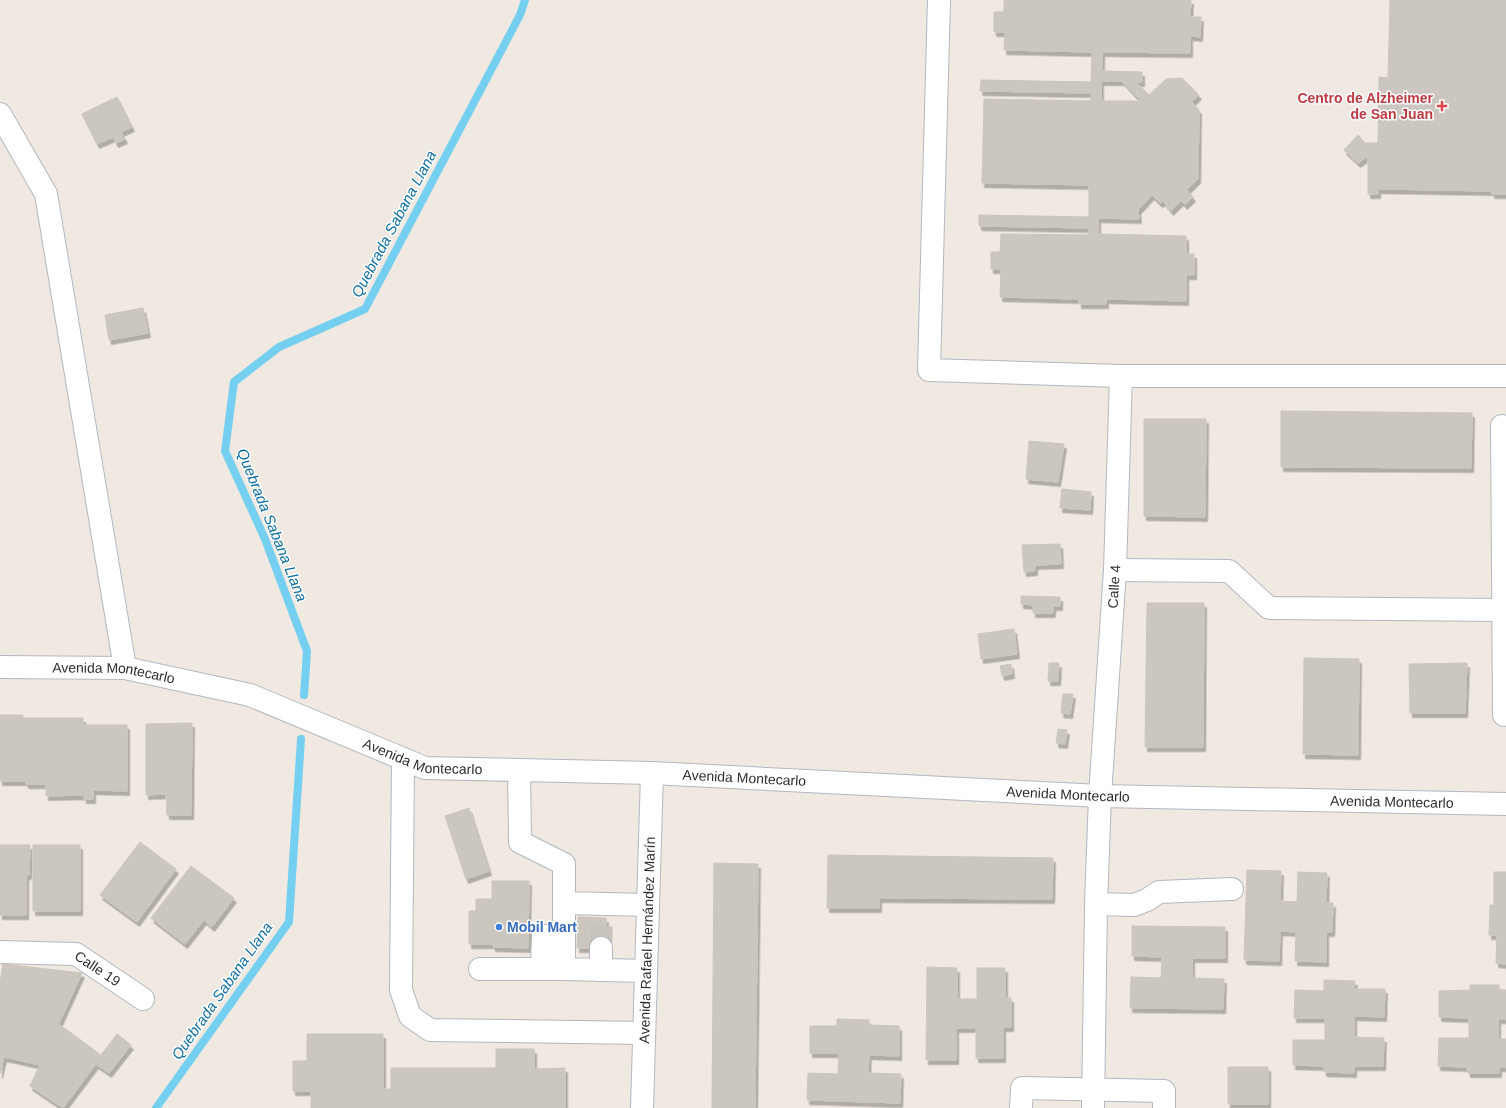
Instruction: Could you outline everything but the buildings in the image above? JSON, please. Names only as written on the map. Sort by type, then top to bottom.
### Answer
[{"type":"street","points":[[940,0],[929,370],[1121,376],[1506,376]]},
{"type":"street","points":[[0,114],[46,194],[125,668]]},
{"type":"street","name":"Calle 4","points":[[1093,1098],[1096,904],[1100,796],[1115,570],[1121,376]]},
{"type":"street","points":[[1502,426],[1504,715]]},
{"type":"street","points":[[1115,570],[1229,571],[1269,608],[1504,610]]},
{"type":"street","name":"Avenida Montecarlo","points":[[0,667],[125,668],[250,695],[425,768],[652,773],[1100,796],[1506,804]]},
{"type":"street","points":[[403,759],[401,990],[410,1016],[430,1030],[644,1033]]},
{"type":"street","points":[[519,771],[520,842],[564,864],[564,970]]},
{"type":"street","name":"Avenida Rafael Hernández Marín","points":[[642,1108],[652,773]]},
{"type":"street","points":[[1096,904],[1134,905],[1147,900],[1159,892],[1232,889]]},
{"type":"street","points":[[564,903],[602,911],[648,905]]},
{"type":"street","points":[[542,969],[543,936],[563,936]]},
{"type":"street","points":[[601,948],[601,970]]},
{"type":"street","name":"Calle 19","points":[[0,952],[76,954],[143,999]]},
{"type":"street","points":[[480,969],[646,971]]},
{"type":"street","points":[[1021,1108],[1022,1088],[1093,1098],[1164,1091],[1164,1108]]},
{"type":"waterway","name":"Quebrada Sabana Llana","points":[[304,695],[307,651],[265,539],[225,451],[234,382],[279,347],[365,309],[520,15],[525,0]]},
{"type":"waterway","name":"Quebrada Sabana Llana","points":[[156,1108],[289,922],[301,739]]},
{"type":"tunnel","points":[[601,948],[602,918]]},
{"type":"place","name":"Centro de Alzheimer de San Juan","points":[[1442,106]]},
{"type":"place","name":"Mobil Mart","points":[[499,927]]}]
